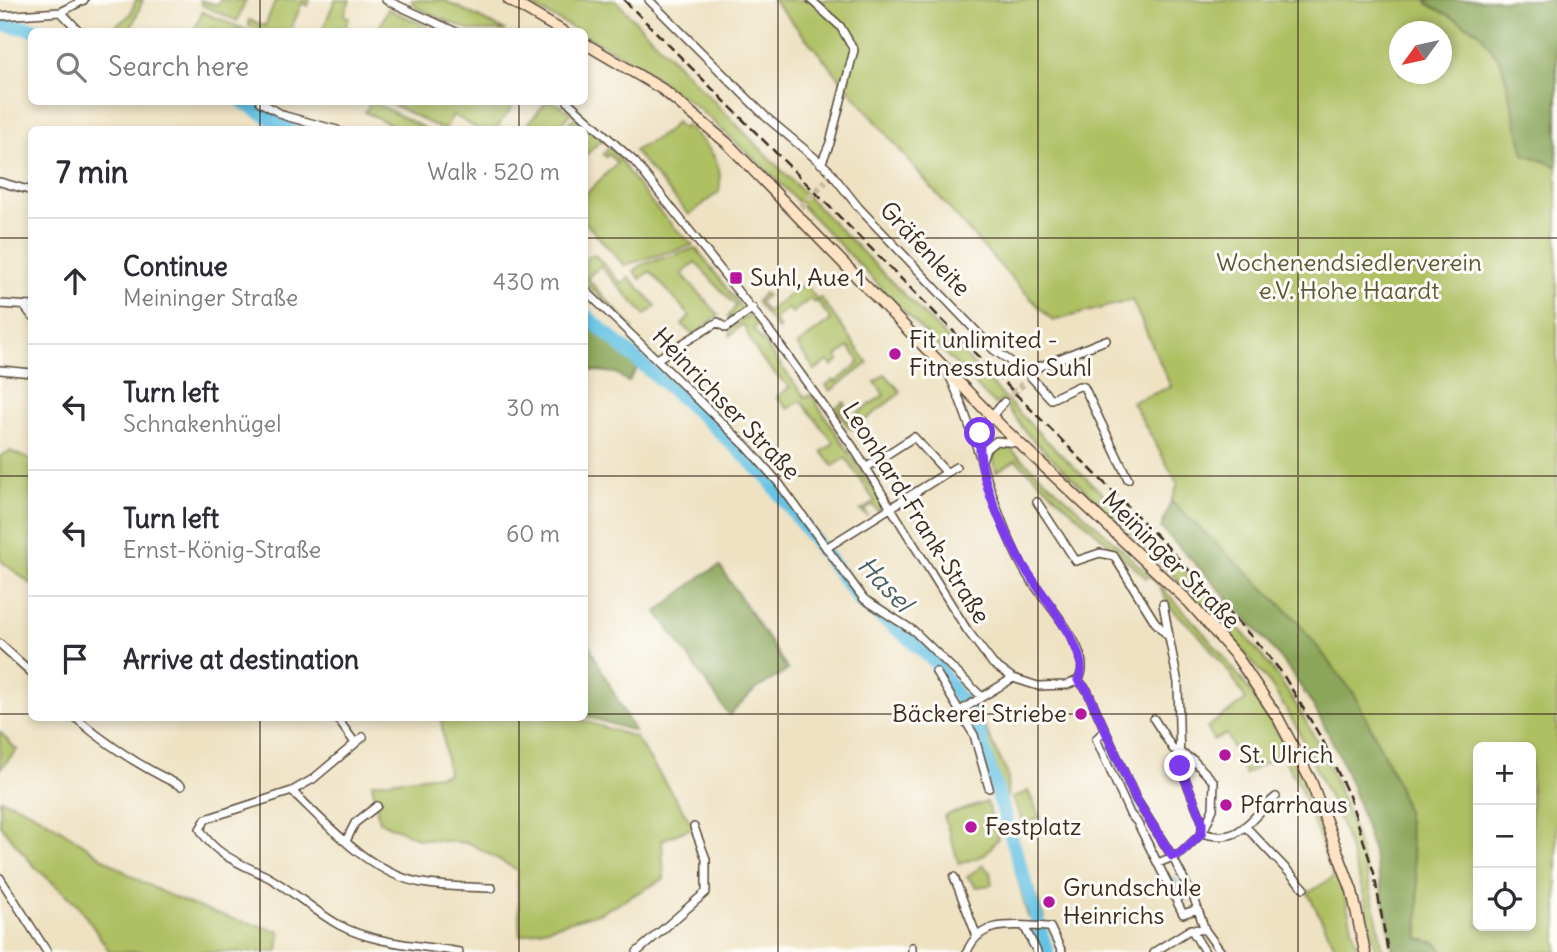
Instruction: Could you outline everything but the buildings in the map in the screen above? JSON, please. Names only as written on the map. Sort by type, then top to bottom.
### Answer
[{"type":"main road","points":[[509,0],[557,28]]},
{"type":"main road","name":"Meininger Straße","points":[[588,45],[631,69],[695,114],[800,211],[990,415],[1189,602],[1237,657],[1278,718],[1311,781],[1352,891],[1365,952]]},
{"type":"street","points":[[0,16],[61,12],[84,0]]},
{"type":"street","points":[[386,0],[447,28]]},
{"type":"street","name":"Gräfenleite","points":[[649,0],[766,117],[821,164],[829,178],[994,350],[1028,374],[1051,399],[1079,386],[1084,387],[1128,479]]},
{"type":"street","points":[[811,0],[840,26],[854,50],[830,143],[821,164]]},
{"type":"street","points":[[61,12],[76,28]]},
{"type":"street","points":[[265,105],[285,116],[322,126]]},
{"type":"street","name":"Leonhard-Frank-Straße","points":[[571,105],[635,162],[752,309],[867,467],[976,644],[993,664],[1013,678],[1038,686],[1067,685],[1078,680]]},
{"type":"street","points":[[0,182],[28,190]]},
{"type":"street","name":"Heinrichser Straße","points":[[588,293],[696,394],[747,447],[778,482],[864,598],[914,632],[982,697]]},
{"type":"street","points":[[0,304],[28,307]]},
{"type":"street","points":[[657,359],[718,322],[726,328],[752,309]]},
{"type":"street","points":[[1023,384],[1028,374],[1106,340]]},
{"type":"street","name":"Meininger Straße","points":[[946,369],[1016,554],[1075,642],[1082,669],[1078,680],[1087,690],[1105,730],[1130,814],[1137,822],[1183,914],[1198,909]]},
{"type":"street","points":[[0,370],[28,373]]},
{"type":"street","points":[[980,456],[980,433],[990,415],[1004,402]]},
{"type":"street","points":[[867,467],[914,438],[919,439],[946,472]]},
{"type":"street","points":[[980,456],[996,441],[1019,443]]},
{"type":"street","points":[[826,548],[956,467]]},
{"type":"street","points":[[1037,502],[1076,561],[1100,553],[1114,555],[1155,622],[1169,637]]},
{"type":"street","points":[[1163,604],[1178,683],[1180,766],[1202,821],[1202,833]]},
{"type":"street","points":[[0,644],[28,669]]},
{"type":"street","points":[[936,672],[974,735],[989,788]]},
{"type":"street","points":[[960,711],[1013,678]]},
{"type":"street","points":[[1154,719],[1179,754],[1193,760],[1214,782],[1213,809],[1202,833],[1180,854],[1158,863]]},
{"type":"street","points":[[80,721],[146,769],[181,786]]},
{"type":"street","points":[[340,721],[359,740],[313,779],[292,791],[206,819],[200,829],[207,842],[228,858],[270,878],[341,926],[372,937],[459,952]]},
{"type":"street","name":"Meininger Straße","points":[[1105,730],[1096,739],[1172,856],[1198,909],[1205,930],[1221,952]]},
{"type":"street","points":[[292,791],[346,841],[377,865],[420,883],[492,888]]},
{"type":"street","points":[[1202,833],[1228,838],[1276,797]]},
{"type":"street","points":[[346,841],[355,823],[377,806]]},
{"type":"street","points":[[1137,822],[1146,817]]},
{"type":"street","points":[[1245,826],[1304,888]]},
{"type":"street","points":[[637,952],[706,892],[706,859],[694,827]]},
{"type":"street","points":[[954,877],[976,934]]},
{"type":"street","points":[[0,878],[47,952]]},
{"type":"street","points":[[1027,926],[1037,952]]},
{"type":"street","points":[[967,952],[976,934],[989,928],[1027,926],[1047,927],[1055,932],[1062,952]]},
{"type":"street","points":[[1154,952],[1191,929],[1205,930]]},
{"type":"street","points":[[1191,929],[1205,952]]},
{"type":"green space","points":[[136,0],[143,0],[131,28],[113,28],[130,15]]},
{"type":"green space","points":[[200,0],[217,5],[220,0],[246,0],[237,21],[202,5]]},
{"type":"green space","points":[[276,0],[310,0],[308,6],[302,3],[291,28],[253,28],[249,26],[249,20],[265,26]]},
{"type":"green space","points":[[335,0],[350,0],[344,15],[349,18],[345,28],[323,28]]},
{"type":"green space","points":[[411,0],[444,0],[500,28],[464,28],[417,8]]},
{"type":"green space","points":[[521,0],[615,0],[1032,426],[1174,560],[1236,625],[1290,695],[1324,755],[1360,851],[1383,952],[1376,952],[1364,895],[1341,823],[1297,728],[1271,685],[1213,614],[1028,435],[1002,400],[994,404],[774,177],[699,109],[637,64],[588,37],[588,28],[572,28]]},
{"type":"green space","name":"Wochenendsiedlerverein e.V. Hohe Haardt","points":[[773,0],[1427,0],[1429,4],[1479,32],[1502,64],[1524,153],[1557,166],[1557,952],[1445,952],[1436,943],[1419,939],[1418,887],[1406,810],[1396,780],[1355,695],[1171,501],[1178,484],[1132,402],[1171,387],[1132,300],[1053,321],[945,204]]},
{"type":"green space","points":[[1427,0],[1557,0],[1557,166],[1524,154],[1502,63],[1479,32],[1428,4]]},
{"type":"green space","points":[[388,9],[430,28],[379,28]]},
{"type":"green space","points":[[202,12],[242,28],[213,28],[195,28]]},
{"type":"green space","points":[[369,105],[379,105],[420,126],[394,126],[365,112]]},
{"type":"green space","points":[[394,105],[514,105],[498,126],[473,126],[453,115],[447,126],[435,126]]},
{"type":"green space","points":[[544,105],[559,105],[571,113],[560,126],[526,126]]},
{"type":"green space","points":[[575,117],[586,126],[575,126],[569,123]]},
{"type":"green space","points":[[676,122],[683,129],[686,125],[707,146],[719,170],[719,192],[689,215],[634,151],[667,132]]},
{"type":"green space","points":[[588,128],[606,143],[600,141],[588,153]]},
{"type":"green space","points":[[610,147],[649,200],[693,245],[624,265],[588,225],[588,192],[617,163],[609,154],[606,157],[603,154]]},
{"type":"green space","points":[[696,248],[744,311],[731,319],[728,317],[736,306],[695,262],[682,274],[719,315],[693,335],[682,325],[690,316],[650,271],[640,279],[634,271],[641,265]]},
{"type":"green space","points":[[594,254],[622,284],[629,277],[656,306],[645,315],[600,266],[588,277],[588,257]]},
{"type":"green space","points":[[588,279],[634,330],[588,286]]},
{"type":"green space","points":[[805,283],[817,300],[821,298],[868,363],[830,391],[826,385],[834,380],[836,382],[860,362],[849,347],[837,356],[839,360],[832,366],[828,361],[815,370],[797,345],[831,320],[817,301],[814,303],[810,299],[792,313],[788,308],[774,319],[780,328],[778,330],[756,302],[764,293],[767,296],[759,302],[767,312]]},
{"type":"green space","points":[[750,315],[758,325],[753,329],[805,397],[811,395],[885,507],[878,511],[873,505],[865,510],[867,515],[860,511],[875,502],[846,458],[833,466],[822,452],[834,443],[801,401],[788,409],[777,397],[790,387],[763,360],[752,344],[745,326],[741,325],[730,336],[730,328]]},
{"type":"green space","points":[[588,317],[641,363],[628,382],[616,373],[588,370]]},
{"type":"green space","points":[[885,374],[901,392],[854,429],[849,428],[835,408],[844,402],[846,405],[840,410],[847,420],[884,395],[875,382]]},
{"type":"green space","points":[[1004,443],[1149,576],[1146,578],[1016,460],[996,472],[992,451]]},
{"type":"green space","points":[[10,451],[28,459],[28,582],[0,560],[0,456]]},
{"type":"green space","points":[[1171,501],[1294,617],[1355,695],[1396,780],[1406,810],[1418,887],[1419,939],[1436,943],[1444,952],[1393,952],[1379,876],[1358,802],[1327,731],[1286,666],[1161,528]]},
{"type":"green space","points":[[720,566],[788,670],[755,690],[729,715],[657,612],[704,574]]},
{"type":"green space","points":[[1159,585],[1218,649],[1285,746],[1312,800],[1326,837],[1358,952],[1338,952],[1308,893],[1334,877],[1299,785],[1281,754],[1245,774],[1226,734],[1213,740],[1207,727],[1246,700],[1230,673],[1200,636],[1169,606]]},
{"type":"green space","points":[[588,644],[634,731],[588,717]]},
{"type":"green space","points":[[974,705],[1008,775],[1007,800],[1017,843],[1044,918],[1028,917],[981,743],[966,712]]},
{"type":"green space","points":[[441,721],[584,721],[635,737],[694,827],[662,840],[664,879],[602,912],[520,936],[517,870],[469,843],[419,839],[379,821],[372,783],[448,774]]},
{"type":"green space","points":[[0,732],[17,750],[0,769]]},
{"type":"green space","points":[[1028,791],[1040,817],[1024,825],[1012,798]]},
{"type":"green space","points":[[0,799],[49,822],[125,872],[162,892],[220,915],[280,931],[278,952],[110,952],[78,905],[35,867],[0,825]]},
{"type":"green space","name":"Festplatz","points":[[987,802],[998,838],[985,855],[959,864],[944,816]]},
{"type":"green space","points":[[983,865],[990,872],[992,885],[977,887],[967,877]]},
{"type":"waterway","name":"Hasel","points":[[0,26],[6,25]]},
{"type":"waterway","name":"Hasel","points":[[6,25],[28,28]]},
{"type":"waterway","name":"Hasel","points":[[248,105],[284,126]]},
{"type":"waterway","name":"Hasel","points":[[588,317],[707,420],[766,476],[862,603],[909,638],[934,661],[976,724],[1047,952]]},
{"type":"waterway","points":[[1105,743],[1138,813]]},
{"type":"waterway","points":[[1174,878],[1186,900]]},
{"type":"tunnel","points":[[801,207],[826,181]]},
{"type":"tunnel","points":[[1004,402],[1023,384]]},
{"type":"railway","points":[[624,0],[1158,537],[1263,649],[1282,673],[1323,741],[1349,796],[1374,873],[1388,952]]},
{"type":"place","name":"Suhl, Aue 1","points":[[736,278]]},
{"type":"place","name":"Fit unlimited - Fitnesstudio Suhl","points":[[895,354]]},
{"type":"place","name":"Bäckerei Striebe","points":[[1081,714]]},
{"type":"place","name":"St. Ulrich","points":[[1225,755]]},
{"type":"place","name":"Pfarrhaus","points":[[1226,805]]},
{"type":"place","name":"Festplatz","points":[[971,827]]},
{"type":"place","name":"Grundschule Heinrichs","points":[[1049,902]]},
{"type":"route","points":[[980,433],[979,453],[991,492],[1016,554],[1075,642],[1082,669],[1078,680],[1087,690],[1136,799],[1172,856],[1180,854],[1202,833],[1202,821],[1180,766]]}]
